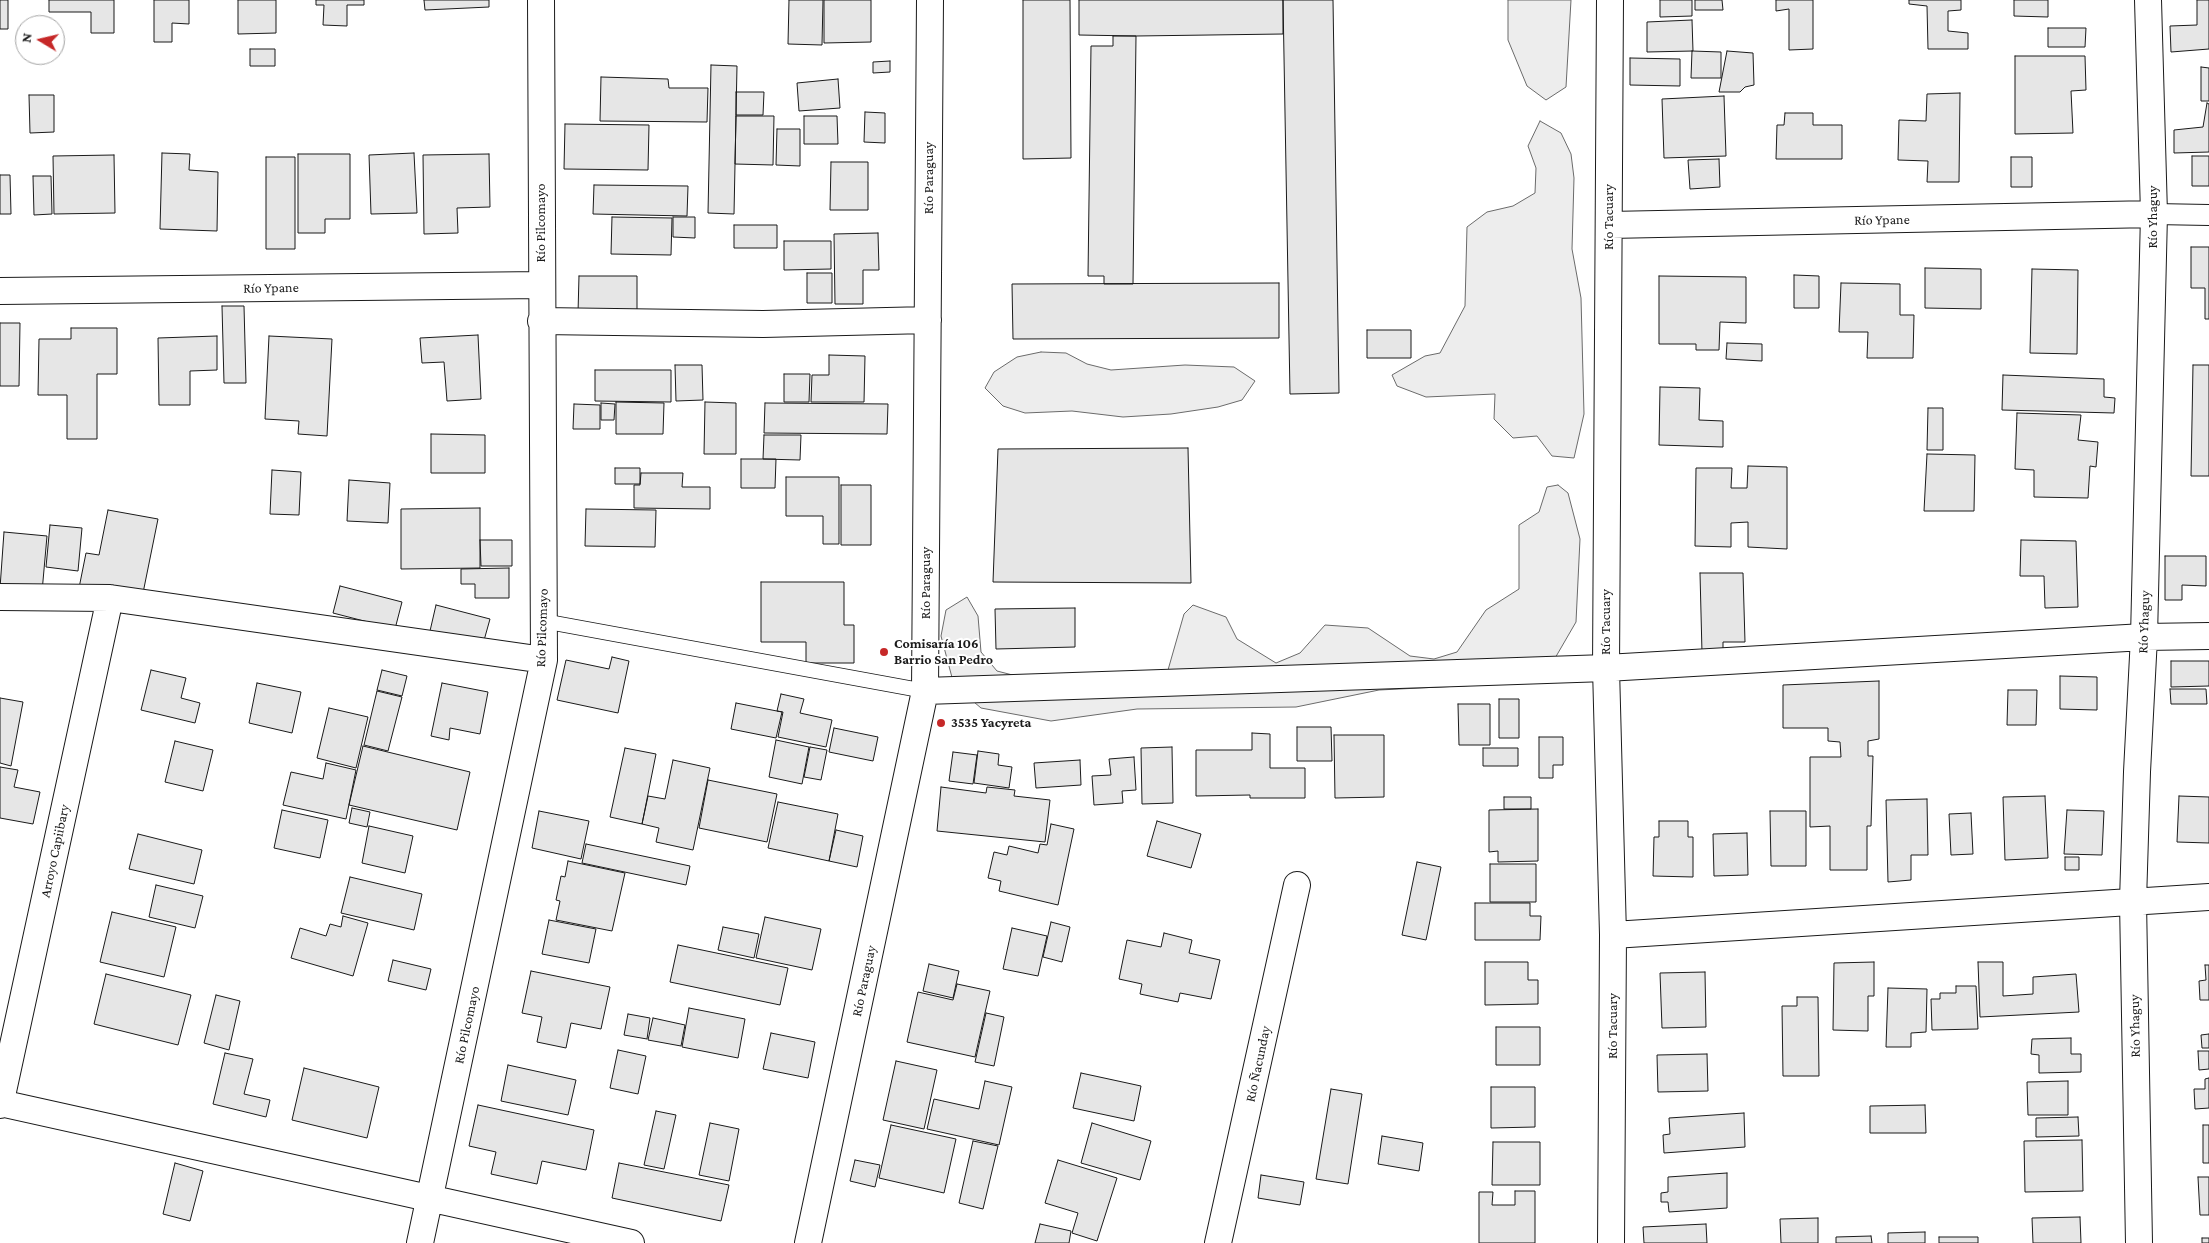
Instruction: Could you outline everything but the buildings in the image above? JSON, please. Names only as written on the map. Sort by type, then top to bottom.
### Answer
[{"type":"street","name":"Río Pilcomayo","points":[[420,1243],[544,660],[541,0]]},
{"type":"street","name":"Río Paraguay","points":[[808,1243],[925,691],[930,0]]},
{"type":"street","name":"Río Tacuary","points":[[1610,0],[1606,668],[1613,935],[1611,1243]]},
{"type":"street","name":"Río Yhaguy","points":[[2139,1243],[2134,901],[2137,772],[2144,637],[2154,214],[2148,0]]},
{"type":"street","name":"Río Ypane","points":[[1609,226],[2154,214]]},
{"type":"street","points":[[2154,214],[2209,215]]},
{"type":"street","name":"Río Ypane","points":[[0,291],[541,285]]},
{"type":"street","points":[[541,321],[763,324],[928,320]]},
{"type":"street","points":[[0,598],[110,598],[544,660]]},
{"type":"street","name":"Arroyo Capiibary","points":[[0,1104],[110,598]]},
{"type":"street","points":[[925,691],[1606,668],[2144,637],[2209,636]]},
{"type":"street","name":"Río Ñacunday","points":[[1218,1243],[1297,885]]},
{"type":"street","points":[[1613,935],[2209,897]]},
{"type":"street","points":[[0,1104],[631,1243]]},
{"type":"lane","points":[[543,621],[925,691]]},
{"type":"shaded area","points":[[1508,0],[1571,0],[1566,87],[1546,100],[1527,86],[1508,40]]},
{"type":"shaded area","points":[[1540,121],[1561,133],[1571,154],[1574,178],[1572,249],[1581,298],[1584,414],[1574,458],[1552,456],[1537,436],[1513,438],[1494,419],[1495,394],[1426,397],[1397,386],[1392,375],[1425,356],[1440,353],[1465,306],[1467,227],[1487,212],[1513,206],[1535,193],[1536,168],[1528,146]]},
{"type":"shaded area","points":[[1041,352],[1066,353],[1087,364],[1111,370],[1185,365],[1234,367],[1255,381],[1242,400],[1218,407],[1171,414],[1123,417],[1072,411],[1025,413],[1003,406],[985,388],[994,372],[1017,357]]},
{"type":"shaded area","points":[[1558,485],[1568,493],[1580,539],[1576,622],[1547,672],[1501,684],[1379,690],[1296,707],[1137,709],[1051,721],[981,708],[954,685],[941,636],[946,610],[967,597],[978,616],[981,652],[997,671],[1067,689],[1166,677],[1184,614],[1193,605],[1226,617],[1237,639],[1276,663],[1300,653],[1325,625],[1368,628],[1410,656],[1434,659],[1457,652],[1486,610],[1519,589],[1519,525],[1539,512],[1547,487]]},
{"type":"place","name":"Comisaría 106 Barrio San Pedro","points":[[884,652]]},
{"type":"place","name":"3535 Yacyreta","points":[[941,723]]}]
